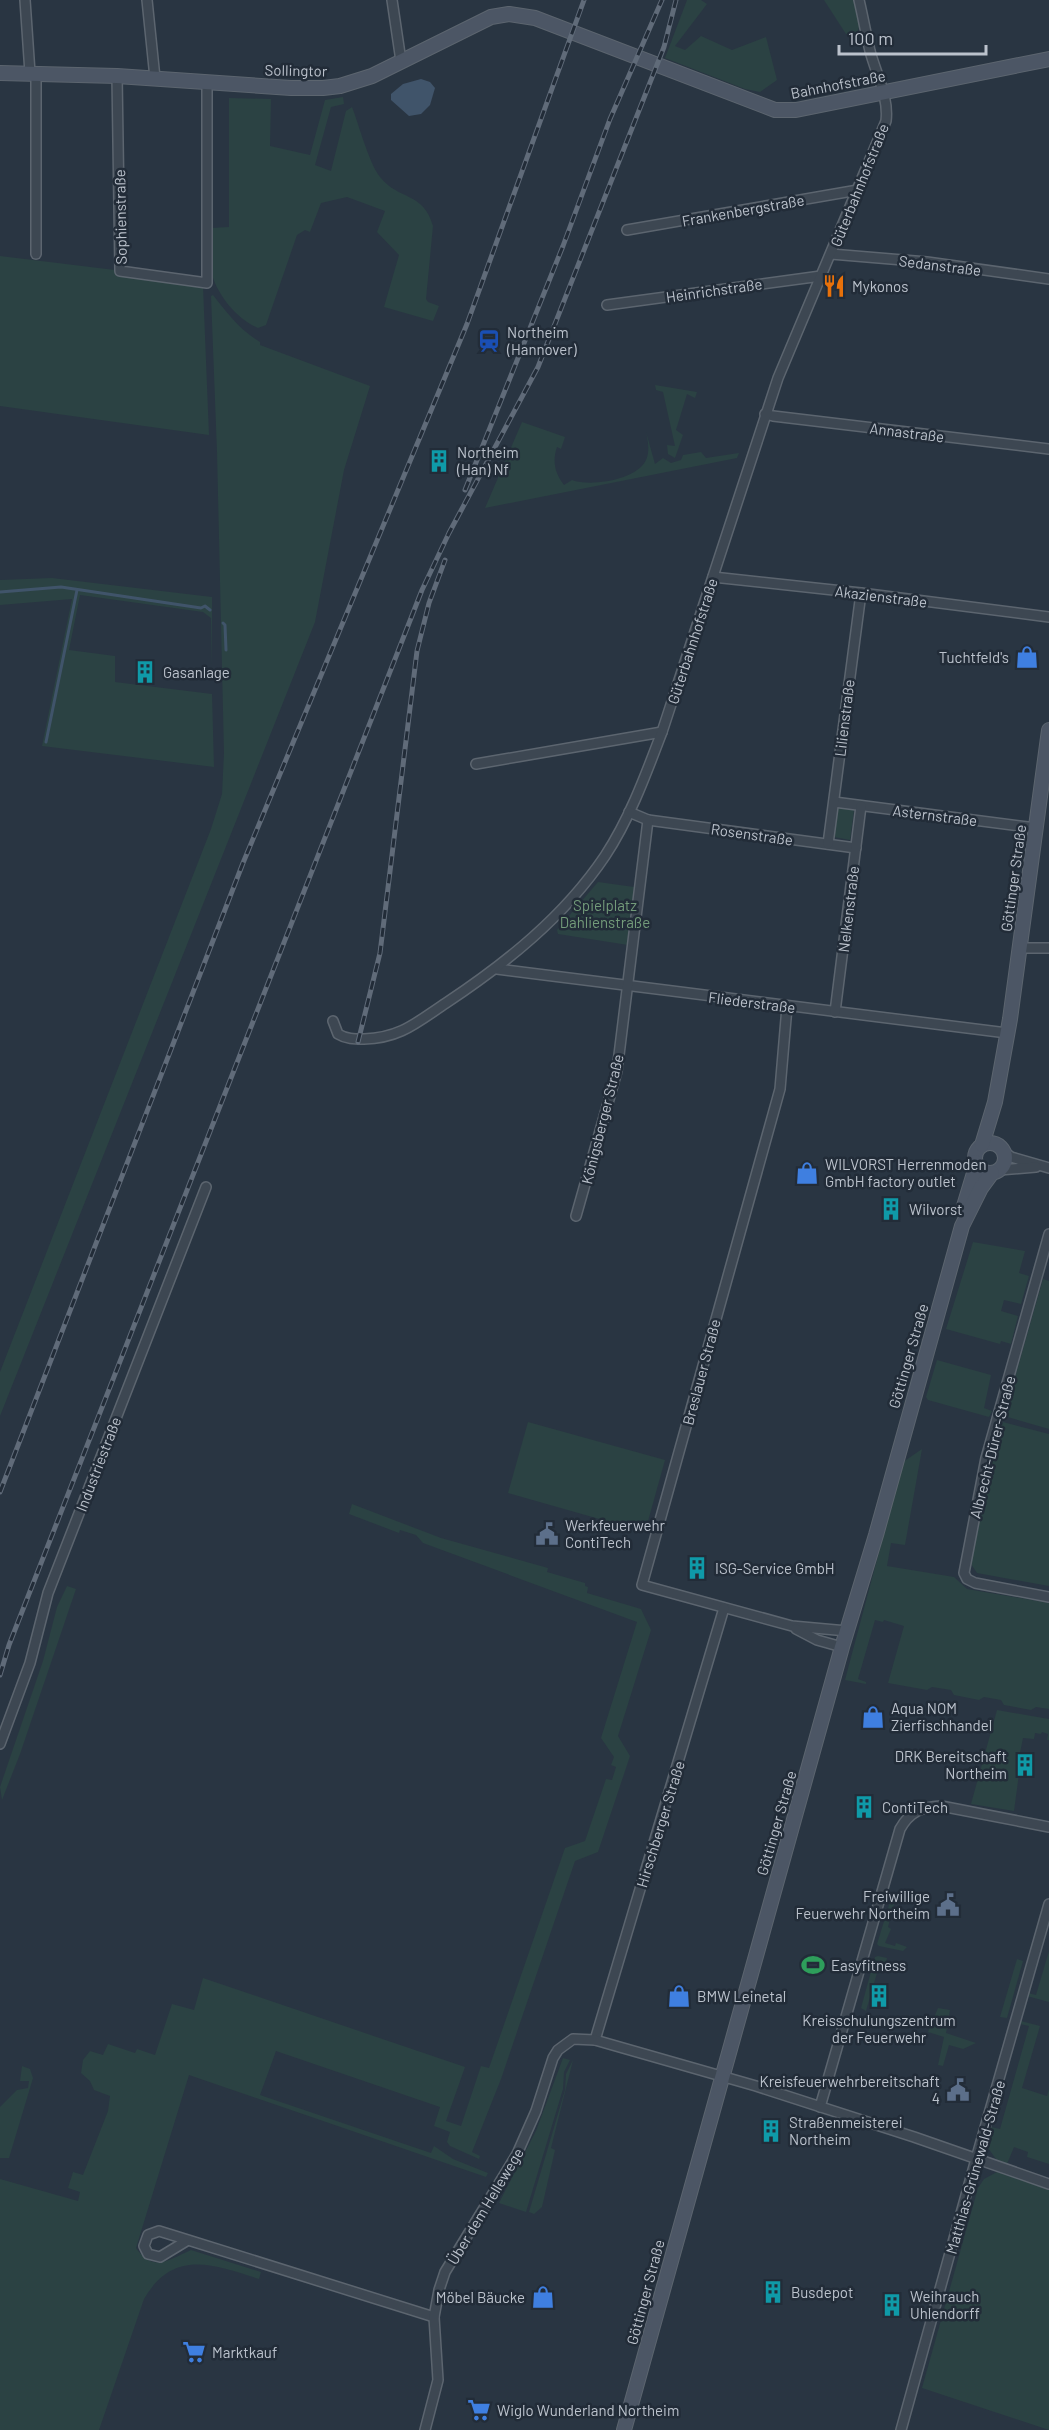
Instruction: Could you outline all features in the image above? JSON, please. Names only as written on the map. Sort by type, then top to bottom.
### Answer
[{"type":"main road","name":"Sollingtor","points":[[0,73],[117,76],[291,88],[331,87],[372,76],[483,20],[500,15],[535,18],[606,45]]},
{"type":"main road","name":"Bahnhofstraße","points":[[606,45],[775,110],[796,110],[1049,59]]},
{"type":"main road","name":"Göttinger Straße","points":[[962,1226],[964,1203],[974,1173],[975,1154],[982,1145],[994,1102],[1007,1033],[1049,730]]},
{"type":"main road","name":"Göttinger Straße","points":[[624,2430],[962,1226],[981,1188],[1005,1160],[994,1102]]},
{"type":"main road","points":[[982,1145],[990,1143],[1001,1148]]},
{"type":"main road","points":[[975,1162],[981,1171],[996,1171]]},
{"type":"street","points":[[25,0],[33,73],[36,254]]},
{"type":"street","points":[[147,0],[155,78]]},
{"type":"street","points":[[392,0],[401,61]]},
{"type":"street","name":"Güterbahnhofstraße","points":[[333,1021],[338,1034],[348,1039],[393,1036],[409,1028],[498,969],[548,923],[592,875],[607,854],[629,812],[662,732],[782,367],[886,121],[887,111],[883,93],[870,50],[859,0]]},
{"type":"street","name":"Sophienstraße","points":[[117,76],[120,271],[207,283],[207,82]]},
{"type":"street","name":"Frankenbergstraße","points":[[627,230],[858,190]]},
{"type":"street","name":"Sedanstraße","points":[[831,254],[927,262],[1049,279]]},
{"type":"street","name":"Heinrichstraße","points":[[607,304],[821,276]]},
{"type":"street","name":"Annastraße","points":[[765,414],[773,417],[1049,449]]},
{"type":"street","name":"Akazienstraße","points":[[713,577],[861,592],[1049,617]]},
{"type":"street","name":"Lilienstraße","points":[[828,844],[861,592]]},
{"type":"street","points":[[476,764],[662,732]]},
{"type":"street","name":"Asternstraße","points":[[834,802],[1036,828]]},
{"type":"street","name":"Nelkenstraße","points":[[835,1012],[861,806]]},
{"type":"street","name":"Rosenstraße","points":[[629,812],[648,820],[856,848]]},
{"type":"street","name":"Königsberger Straße","points":[[576,1216],[617,1071],[648,820]]},
{"type":"street","points":[[1020,948],[1049,948]]},
{"type":"street","name":"Fliederstraße","points":[[498,969],[1007,1033]]},
{"type":"street","name":"Breslauer Straße","points":[[788,1007],[780,1089],[642,1585],[792,1626],[847,1631]]},
{"type":"street","points":[[1001,1148],[1011,1157],[1045,1167]]},
{"type":"street","points":[[996,1171],[1045,1167]]},
{"type":"street","name":"Industriestraße","points":[[0,1744],[30,1663],[48,1593],[206,1187]]},
{"type":"street","name":"Albrecht-Dürer-Straße","points":[[1049,1234],[986,1458],[964,1573],[967,1580],[975,1583],[1049,1597]]},
{"type":"street","name":"Hirschberger Straße","points":[[595,2040],[724,1608]]},
{"type":"street","name":"Breslauer Straße","points":[[792,1626],[817,1640],[842,1647]]},
{"type":"street","points":[[820,2107],[897,1838],[906,1819],[914,1811],[941,1806],[1049,1827]]},
{"type":"street","name":"Matthias-Grünewald-Straße","points":[[901,2430],[1049,1904]]},
{"type":"street","name":"Über dem Hellewege","points":[[425,2430],[438,2380],[434,2317],[445,2272],[517,2154],[536,2111],[553,2058],[561,2047],[573,2039],[595,2040],[722,2076],[1049,2184]]},
{"type":"street","points":[[188,2240],[434,2317]]},
{"type":"green space","points":[[687,0],[701,0],[707,4],[675,46],[685,50],[701,36],[732,50],[766,37],[777,80],[760,92],[745,89],[665,58]]},
{"type":"green space","points":[[824,0],[855,0],[860,24],[857,34],[852,36],[846,34]]},
{"type":"green space","points":[[343,97],[344,104],[331,107],[315,165],[331,171],[346,111],[352,107],[368,153],[380,177],[387,185],[417,201],[429,215],[433,226],[426,299],[439,306],[433,321],[384,307],[399,255],[377,232],[385,211],[347,197],[321,203],[310,232],[305,230],[297,235],[266,325],[258,328],[243,319],[230,306],[219,291],[211,270],[211,228],[229,227],[229,98],[271,99],[270,146],[310,155],[325,100]]},
{"type":"green space","points":[[0,256],[115,270],[116,274],[203,286],[209,435],[0,406]]},
{"type":"green space","points":[[213,295],[234,321],[260,342],[260,345],[370,386],[344,470],[315,622],[0,1416],[0,1372],[211,829],[222,794],[224,753],[211,296]]},
{"type":"green space","points":[[655,385],[697,392],[695,398],[687,394],[676,430],[683,435],[675,458],[668,454],[667,445],[675,446],[663,392],[656,390]]},
{"type":"green space","points":[[522,422],[565,437],[561,449],[557,447],[555,458],[558,476],[564,485],[572,480],[601,482],[633,473],[641,467],[647,457],[646,432],[655,464],[663,458],[671,463],[681,460],[683,455],[701,452],[706,458],[739,453],[737,458],[485,508]]},
{"type":"green space","points":[[52,578],[212,597],[212,672],[211,618],[203,612],[80,595],[69,650],[115,656],[115,682],[212,694],[214,767],[42,746],[72,599],[0,605],[0,580]]},
{"type":"green space","points":[[838,808],[854,810],[850,840],[834,837]]},
{"type":"green space","name":"Spielplatz Dahlienstraße","points":[[598,882],[634,887],[628,945],[558,934],[557,930]]},
{"type":"green space","points":[[973,1242],[1025,1251],[1019,1273],[1029,1276],[1021,1304],[1004,1300],[1001,1311],[1018,1316],[1011,1344],[1001,1341],[1000,1344],[946,1329]]},
{"type":"green space","points":[[1043,1279],[1049,1281],[1049,1429],[1004,1416]]},
{"type":"green space","points":[[937,1360],[991,1375],[984,1408],[992,1411],[989,1417],[928,1400],[926,1397]]},
{"type":"green space","points":[[528,1422],[665,1460],[645,1532],[508,1493]]},
{"type":"green space","points":[[1003,1422],[1049,1434],[1049,1586],[977,1573],[971,1564],[992,1461]]},
{"type":"green space","points":[[922,1449],[905,1545],[891,1543],[887,1566],[954,1577],[967,1589],[1049,1603],[1049,1709],[1036,1707],[1031,1710],[1004,1705],[1001,1700],[984,1697],[979,1700],[954,1695],[951,1690],[932,1687],[927,1690],[888,1683],[904,1626],[884,1620],[883,1622],[875,1620],[858,1679],[866,1684],[845,1680],[903,1462]]},
{"type":"green space","points":[[352,1504],[441,1538],[548,1568],[547,1572],[585,1583],[588,1587],[587,1593],[641,1609],[651,1630],[618,1736],[630,1756],[598,1852],[575,1861],[501,2079],[472,2152],[480,2156],[479,2159],[450,2146],[447,2142],[450,2132],[434,2126],[440,2107],[276,2051],[260,2095],[431,2153],[434,2146],[453,2159],[488,2173],[486,2177],[189,2075],[136,2248],[143,2256],[155,2262],[168,2260],[191,2250],[261,2272],[259,2279],[211,2266],[196,2265],[168,2272],[144,2299],[99,2430],[0,2430],[0,2179],[78,2201],[80,2192],[68,2188],[73,2172],[83,2175],[108,2111],[110,2096],[94,2090],[90,2081],[81,2073],[83,2060],[90,2051],[103,2055],[108,2044],[135,2053],[137,2049],[155,2055],[172,2004],[194,2010],[203,1978],[465,2067],[446,2121],[461,2126],[481,2066],[489,2068],[565,1848],[585,1841],[606,1779],[612,1780],[616,1767],[611,1765],[614,1757],[601,1738],[637,1622],[423,1543],[416,1535],[400,1530],[399,1533],[349,1514]]},
{"type":"green space","points":[[67,1586],[76,1589],[2,1800],[0,1787],[43,1661],[57,1607]]},
{"type":"green space","points":[[997,1710],[1049,1719],[1049,1740],[1047,1740],[1048,1734],[1042,1732],[1041,1734],[1035,1733],[1034,1739],[1023,1738],[1014,1811],[971,1804]]},
{"type":"green space","points":[[893,1892],[897,1893],[888,1927],[891,1929],[885,1943],[895,1946],[896,1943],[907,1947],[903,1951],[877,1944]]},
{"type":"green space","points":[[1049,1951],[1049,2002],[1027,1996],[1028,1993],[1036,1995]]},
{"type":"green space","points":[[875,1957],[887,1958],[885,1967],[879,1966],[866,2011],[861,2008]]},
{"type":"green space","points":[[1017,1959],[1023,1961],[1007,2018],[1000,2017]]},
{"type":"green space","points":[[938,2008],[950,2010],[946,2033],[976,2043],[963,2049],[949,2045],[943,2066],[938,2065],[944,2037],[928,2032]]},
{"type":"green space","points":[[1021,2021],[1040,2026],[1022,2088],[1047,2096],[1049,2089],[1049,2164],[1027,2157],[1028,2152],[1014,2147],[1007,2164],[996,2159],[988,2148],[991,2127],[1000,2129],[1029,2026],[1020,2024]]},
{"type":"green space","points":[[563,2058],[570,2060],[564,2072],[563,2089],[526,2212],[499,2203],[536,2131]]},
{"type":"green space","points":[[573,2060],[551,2148],[555,2150],[542,2207],[534,2214],[529,2212],[565,2090],[566,2074]]},
{"type":"green space","points":[[22,2066],[30,2069],[33,2078],[9,2158],[0,2158],[0,2107],[17,2090],[28,2088],[29,2081],[20,2081]]},
{"type":"green space","points":[[997,2172],[1049,2190],[1049,2430],[922,2388],[978,2188],[984,2179]]},
{"type":"water","points":[[421,79],[430,82],[435,88],[430,105],[421,114],[409,116],[391,100],[391,94],[403,84]]},
{"type":"waterway","points":[[0,592],[61,587],[201,608],[205,606],[210,610]]},
{"type":"waterway","points":[[46,742],[77,590]]},
{"type":"waterway","points":[[223,623],[226,650]]},
{"type":"railway","points":[[0,1492],[243,863],[467,324],[584,0]]},
{"type":"railway","points":[[465,490],[563,246],[610,119],[662,0]]},
{"type":"railway","points":[[0,1675],[9,1645],[422,590],[449,533],[538,367],[664,47],[676,0]]},
{"type":"railway","points":[[358,1042],[380,953],[417,651],[429,603],[445,560]]},
{"type":"place","name":"Mykonos","points":[[834,286]]},
{"type":"place","name":"Northeim (Hannover)","points":[[489,341]]},
{"type":"place","name":"Northeim (Han) Nf","points":[[439,461]]},
{"type":"place","name":"Tuchtfeld's","points":[[1027,657]]},
{"type":"place","name":"Gasanlage","points":[[145,672]]},
{"type":"place","name":"WILVORST Herrenmoden GmbH factory outlet","points":[[807,1173]]},
{"type":"place","name":"Wilvorst","points":[[891,1209]]},
{"type":"place","name":"Werkfeuerwehr ContiTech","points":[[547,1534]]},
{"type":"place","name":"ISG-Service GmbH","points":[[697,1568]]},
{"type":"place","name":"Aqua NOM Zierfischhandel","points":[[873,1717]]},
{"type":"place","name":"DRK Bereitschaft Northeim","points":[[1025,1765]]},
{"type":"place","name":"ContiTech","points":[[864,1807]]},
{"type":"place","name":"Freiwillige Feuerwehr Northeim","points":[[948,1905]]},
{"type":"place","name":"Easyfitness","points":[[813,1965]]},
{"type":"place","name":"BMW Leinetal","points":[[679,1996]]},
{"type":"place","name":"Kreisschulungszentrum der Feuerwehr","points":[[879,1996]]},
{"type":"place","name":"Kreisfeuerwehrbereitschaft 4","points":[[958,2090]]},
{"type":"place","name":"Straßenmeisterei Northeim","points":[[771,2131]]},
{"type":"place","name":"Busdepot","points":[[773,2292]]},
{"type":"place","name":"Möbel Bäucke","points":[[543,2297]]},
{"type":"place","name":"Weihrauch Uhlendorff","points":[[892,2305]]},
{"type":"place","name":"Marktkauf","points":[[194,2352]]},
{"type":"place","name":"Wiglo Wunderland Northeim","points":[[479,2410]]}]
